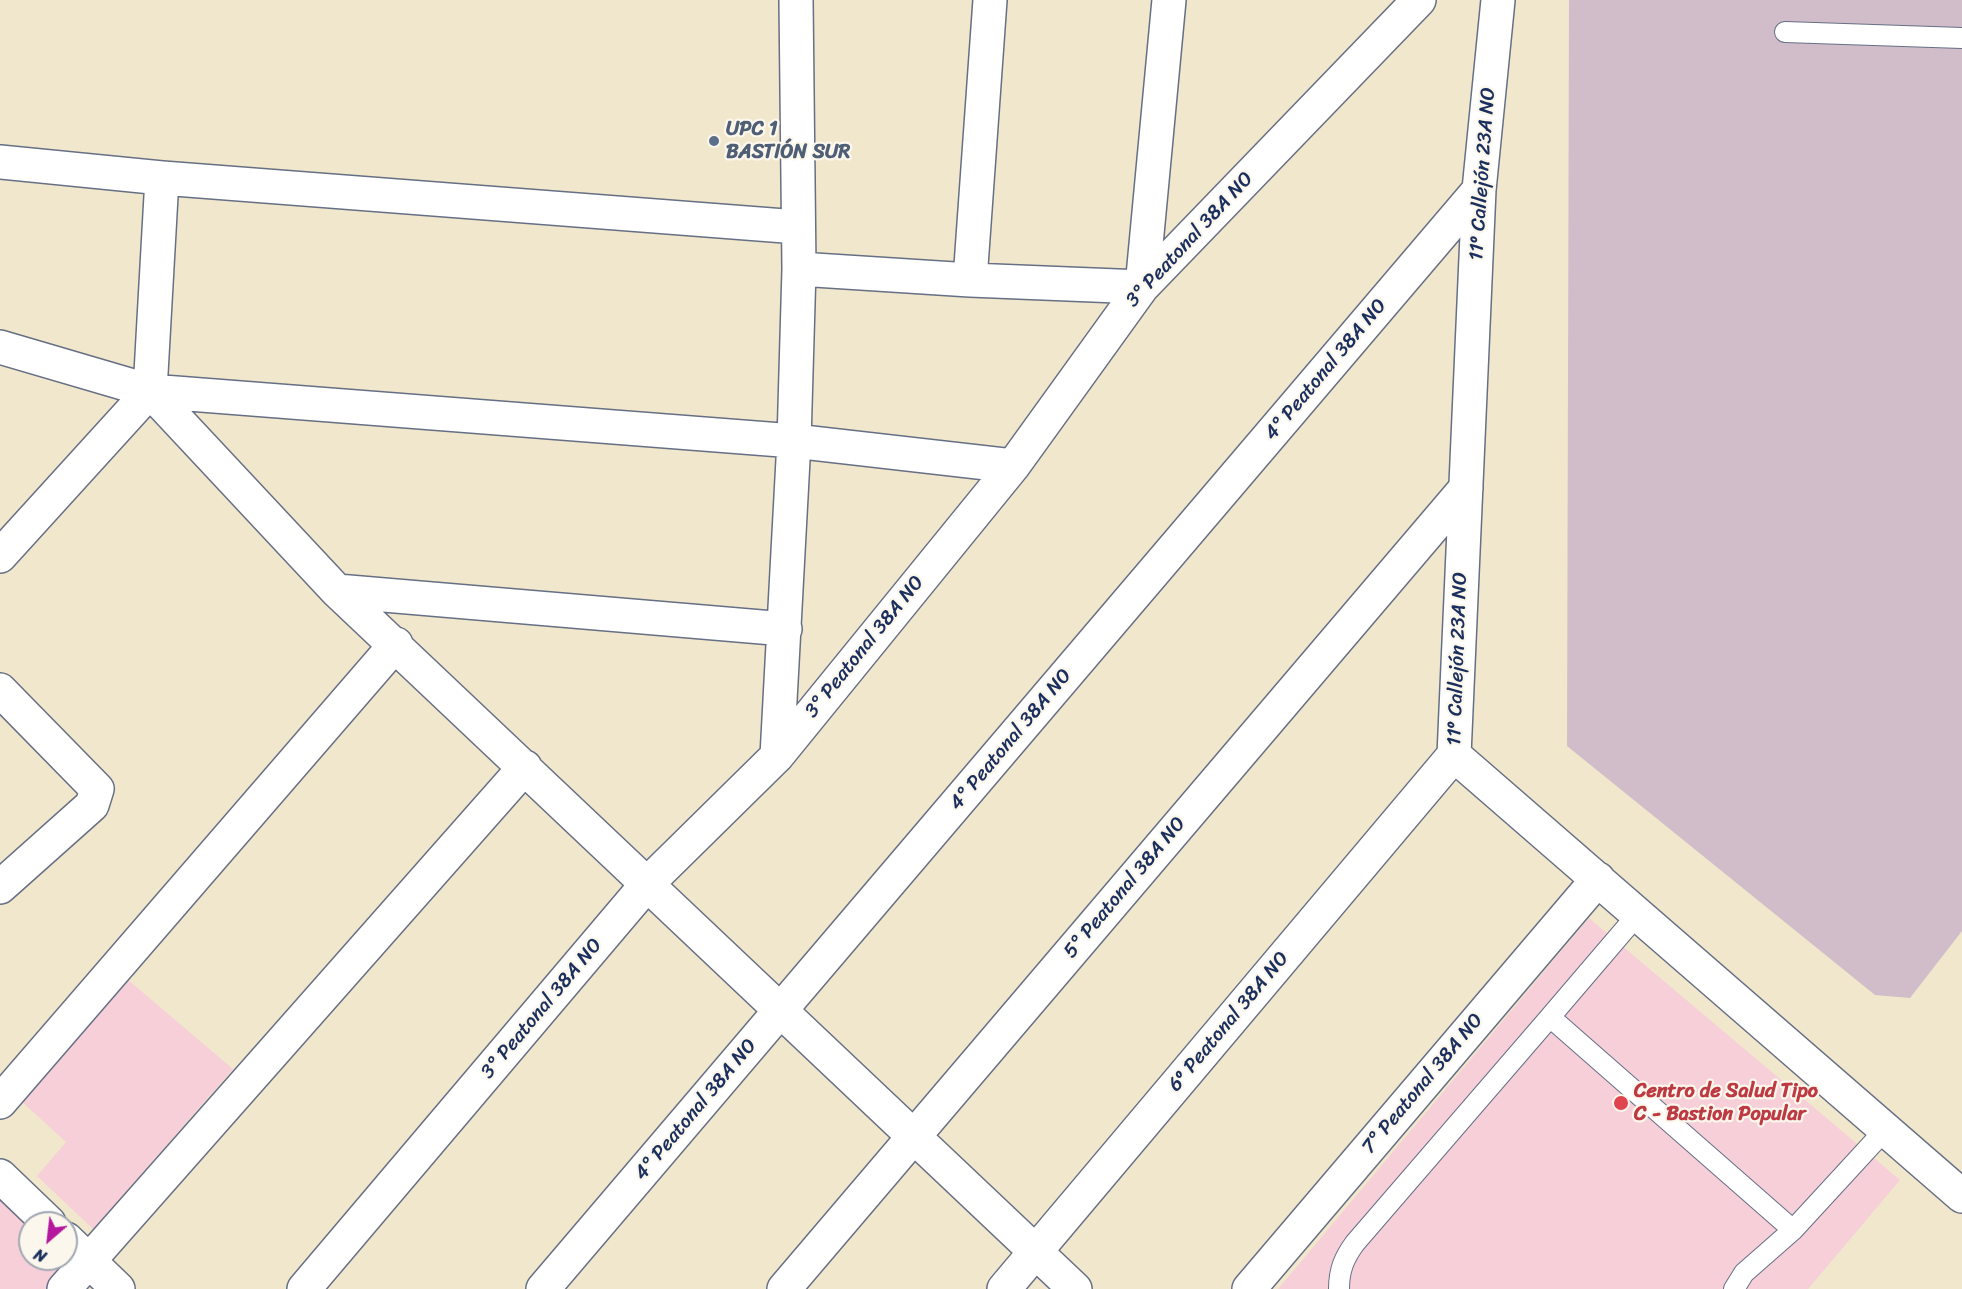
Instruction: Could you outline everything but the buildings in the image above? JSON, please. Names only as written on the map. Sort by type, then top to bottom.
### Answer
[{"type":"street","points":[[777,756],[794,441],[799,269],[796,0]]},
{"type":"street","points":[[970,280],[990,0]]},
{"type":"street","points":[[799,269],[970,280],[1142,286],[1169,0]]},
{"type":"street","name":"3° Peatonal 38A NO","points":[[304,1289],[648,883],[777,756],[1013,465],[1142,286],[1419,0]]},
{"type":"street","name":"11º Callejón 23A NO","points":[[1498,0],[1479,190],[1454,755],[1962,1196]]},
{"type":"street","points":[[0,162],[162,178],[798,227]]},
{"type":"street","points":[[0,556],[150,391],[162,178]]},
{"type":"street","name":"4° Peatonal 38A NO","points":[[543,1289],[1479,190]]},
{"type":"street","points":[[0,347],[150,391],[794,441],[1013,465]]},
{"type":"street","points":[[150,391],[337,591],[396,644],[1075,1289]]},
{"type":"street","name":"5° Peatonal 38A NO","points":[[784,1289],[1466,488]]},
{"type":"street","points":[[337,591],[785,629]]},
{"type":"street","points":[[0,1102],[396,644]]},
{"type":"street","points":[[0,690],[97,789],[92,805],[0,887]]},
{"type":"street","name":"6º Peatonal 38A NO","points":[[1004,1289],[1454,755]]},
{"type":"street","points":[[78,1249],[525,767]]},
{"type":"street","name":"7° Peatonal 38A NO","points":[[1249,1289],[1598,879]]},
{"type":"street","points":[[0,1176],[36,1211]]},
{"type":"street","points":[[78,1251],[118,1289]]},
{"type":"street","points":[[64,1289],[70,1271]]},
{"type":"lane","points":[[1785,32],[1962,38]]},
{"type":"lane","points":[[1339,1289],[1339,1275],[1345,1257],[1355,1243],[1638,914]]},
{"type":"lane","points":[[1550,1017],[1793,1230]]},
{"type":"lane","points":[[1734,1289],[1744,1273],[1793,1230],[1885,1130]]},
{"type":"shaded area","points":[[1569,0],[1962,0],[1962,931],[1910,998],[1875,995],[1567,746]]},
{"type":"shaded area","name":"Centro de Salud Tipo C - Bastion Popular","points":[[1589,918],[1900,1180],[1808,1289],[1278,1289]]},
{"type":"shaded area","points":[[127,979],[233,1069],[93,1229],[78,1215],[78,1211],[74,1211],[37,1176],[66,1142],[20,1100]]},
{"type":"shaded area","points":[[0,1199],[18,1215],[18,1271],[60,1271],[45,1289],[0,1289]]},
{"type":"place","name":"UPC 1 BASTIÓN SUR","points":[[714,141]]},
{"type":"place","name":"Centro de Salud Tipo C - Bastion Popular","points":[[1621,1103]]}]
